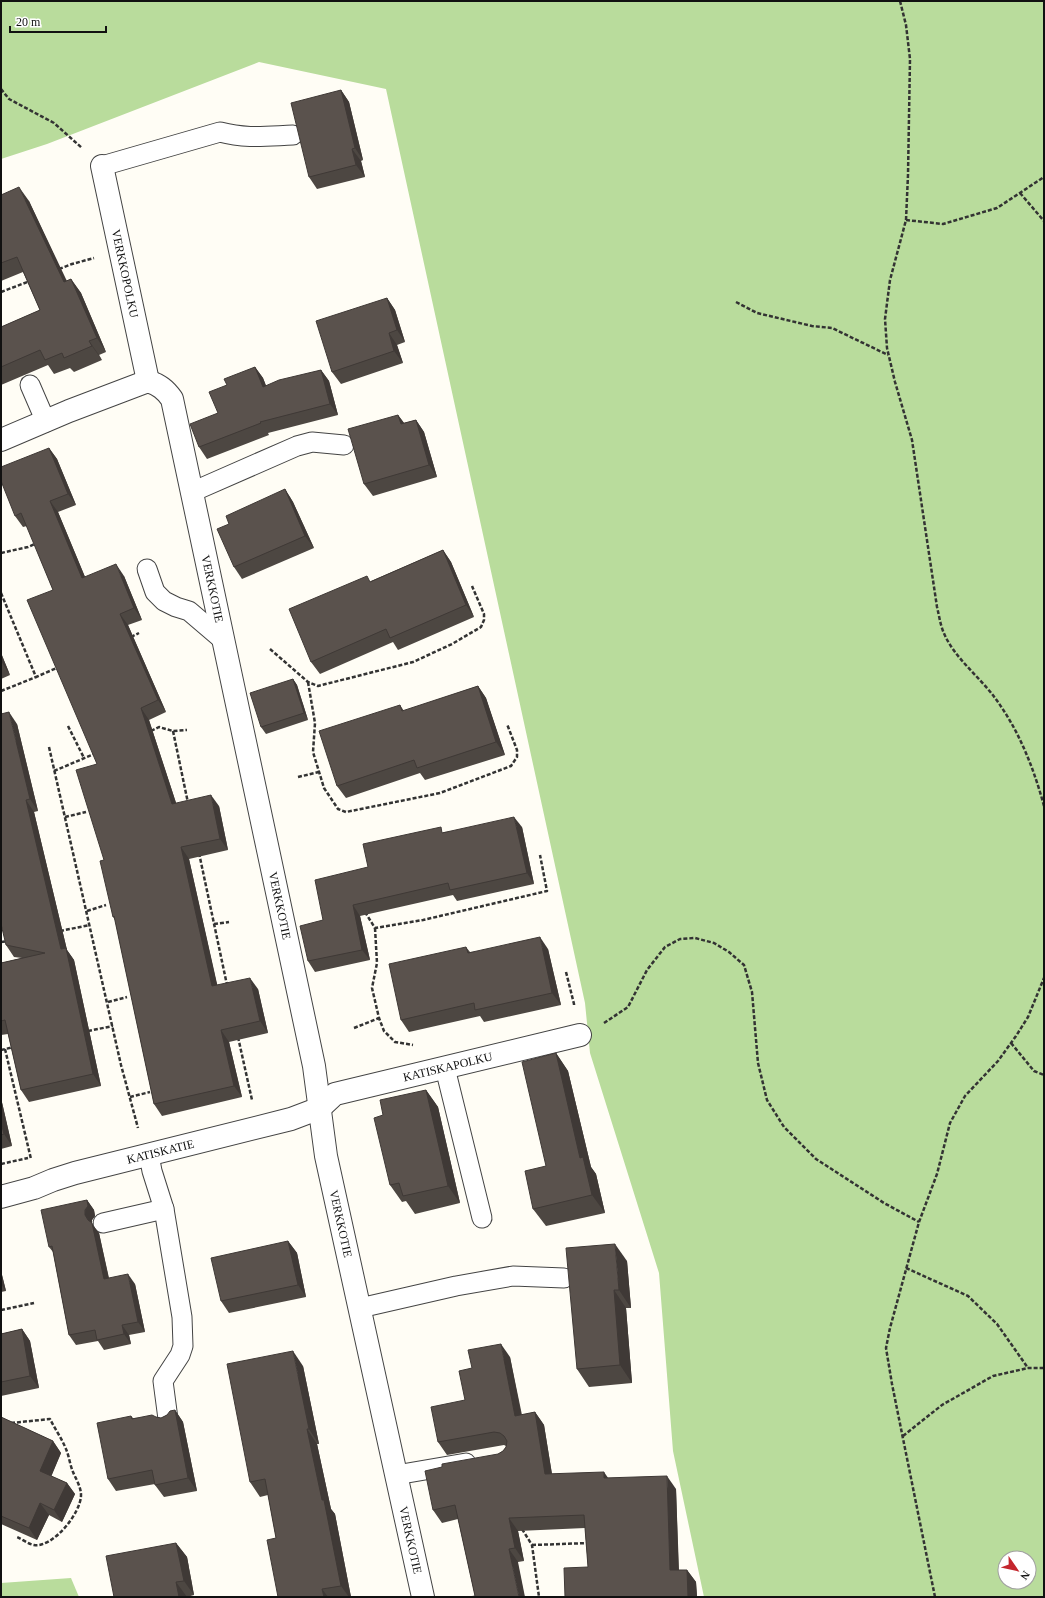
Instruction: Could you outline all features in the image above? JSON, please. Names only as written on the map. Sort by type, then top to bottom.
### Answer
[{"type":"street","name":"VERKKOPOLKU","points":[[102,166],[148,381]]},
{"type":"street","points":[[1,440],[148,381]]},
{"type":"street","name":"VERKKOTIE","points":[[148,381],[160,386],[172,399],[314,1066],[326,1156],[423,1597]]},
{"type":"street","name":"KATISKAPOLKU","points":[[320,1108],[335,1094],[580,1035]]},
{"type":"street","name":"KATISKATIE","points":[[1,1197],[75,1173],[291,1120],[320,1108]]},
{"type":"lane","points":[[102,166],[220,132],[236,137],[293,135]]},
{"type":"lane","points":[[30,385],[46,422]]},
{"type":"lane","points":[[192,492],[297,446],[312,442],[344,445]]},
{"type":"lane","points":[[147,568],[156,592],[164,601],[189,611],[223,640]]},
{"type":"lane","points":[[445,1068],[482,1218]]},
{"type":"lane","points":[[149,1155],[152,1171],[164,1210],[182,1317],[183,1346],[180,1355],[163,1381],[168,1418]]},
{"type":"lane","points":[[103,1223],[164,1210]]},
{"type":"lane","points":[[360,1308],[456,1286],[512,1276],[564,1278]]},
{"type":"lane","points":[[396,1474],[482,1460]]},
{"type":"path","points":[[900,1],[906,26],[910,59],[908,175],[906,220],[890,280],[885,319],[889,355],[895,382],[912,440],[937,607],[943,631],[958,655],[995,699],[1016,730],[1043,797],[1044,806]]},
{"type":"path","points":[[1,89],[9,99],[54,123],[102,166]]},
{"type":"path","points":[[906,220],[943,224],[997,208],[1044,177]]},
{"type":"path","points":[[1020,193],[1044,221]]},
{"type":"path","points":[[58,269],[72,264],[121,254]]},
{"type":"path","points":[[1,292],[36,278]]},
{"type":"path","points":[[736,302],[757,313],[812,326],[832,328],[889,355]]},
{"type":"path","points":[[1,553],[28,548],[41,542]]},
{"type":"path","points":[[270,649],[308,682],[318,686],[413,662],[452,644],[481,627],[484,620],[484,614],[472,586]]},
{"type":"path","points":[[1,593],[36,677]]},
{"type":"path","points":[[126,639],[139,633]]},
{"type":"path","points":[[1,691],[64,665]]},
{"type":"path","points":[[308,682],[315,723],[313,752],[324,788],[338,809],[346,812],[440,794],[511,766],[516,757],[517,750],[507,724]]},
{"type":"path","points":[[68,726],[84,758]]},
{"type":"path","points":[[146,733],[159,727],[173,731],[187,730]]},
{"type":"path","points":[[173,731],[189,809]]},
{"type":"path","points":[[49,747],[121,1065],[140,1136],[149,1155]]},
{"type":"path","points":[[54,771],[98,753]]},
{"type":"path","points":[[298,777],[319,772]]},
{"type":"path","points":[[65,817],[86,812]]},
{"type":"path","points":[[198,847],[229,993]]},
{"type":"path","points":[[375,928],[423,920],[547,891],[540,855]]},
{"type":"path","points":[[87,911],[106,905]]},
{"type":"path","points":[[365,911],[375,928],[377,963],[372,988],[379,1018],[384,1031],[395,1042],[414,1045]]},
{"type":"path","points":[[214,924],[229,922]]},
{"type":"path","points":[[53,932],[90,925]]},
{"type":"path","points":[[580,1035],[610,1020],[628,1007],[647,970],[665,947],[680,939],[695,938],[714,943],[729,952],[744,965],[752,992],[758,1063],[767,1100],[784,1126],[816,1160],[884,1204],[919,1222]]},
{"type":"path","points":[[1,942],[8,941]]},
{"type":"path","points":[[566,972],[574,1004],[573,1009]]},
{"type":"path","points":[[935,1597],[886,1348],[919,1222],[937,1174],[950,1123],[965,1096],[998,1061],[1028,1017],[1044,978]]},
{"type":"path","points":[[107,1002],[127,997]]},
{"type":"path","points":[[354,1028],[379,1018]]},
{"type":"path","points":[[82,1032],[113,1026]]},
{"type":"path","points":[[237,1031],[260,1127]]},
{"type":"path","points":[[1011,1043],[1034,1071],[1044,1075]]},
{"type":"path","points":[[1,1050],[21,1046]]},
{"type":"path","points":[[5,1049],[31,1158],[41,1185]]},
{"type":"path","points":[[130,1097],[150,1092]]},
{"type":"path","points":[[1,1164],[31,1158]]},
{"type":"path","points":[[906,1268],[968,1296],[998,1324],[1028,1368]]},
{"type":"path","points":[[1,1310],[34,1303]]},
{"type":"path","points":[[903,1436],[942,1405],[993,1376],[1028,1368],[1044,1368]]},
{"type":"path","points":[[5,1424],[50,1419],[66,1449],[72,1470],[80,1488],[81,1496],[68,1524],[53,1538],[42,1544],[34,1545],[17,1537]]},
{"type":"path","points":[[521,1528],[532,1545],[539,1597]]},
{"type":"path","points":[[532,1545],[591,1543]]},
{"type":"green space","points":[[1,1],[1044,1],[1044,1597],[704,1597],[673,1451],[659,1273],[590,1053],[585,1003],[386,89],[259,62],[47,144],[1,159]]},
{"type":"green space","points":[[71,1578],[79,1597],[1,1597],[1,1583]]},
{"type":"building","points":[[341,90],[355,148],[352,149],[356,165],[309,177],[291,103]]},
{"type":"building","points":[[19,187],[64,282],[71,279],[97,338],[89,341],[92,346],[64,358],[62,353],[45,360],[40,350],[1,367],[1,327],[40,310],[17,257],[1,263],[1,195]]},
{"type":"building","points":[[387,298],[397,330],[389,333],[394,351],[332,372],[316,321]]},
{"type":"building","points":[[255,367],[263,387],[279,380],[321,370],[330,404],[260,422],[261,423],[199,447],[190,424],[218,413],[209,392],[227,385],[224,379]]},
{"type":"building","points":[[398,415],[401,424],[416,420],[429,465],[364,484],[348,429]]},
{"type":"building","points":[[49,448],[68,494],[50,501],[82,578],[116,564],[134,608],[120,614],[158,700],[141,708],[172,804],[211,795],[220,839],[181,847],[212,986],[250,978],[260,1021],[221,1030],[234,1086],[154,1104],[114,916],[113,917],[100,861],[104,860],[76,770],[97,764],[27,600],[53,590],[21,513],[15,516],[1,481],[1,467]]},
{"type":"building","points":[[285,489],[305,536],[234,567],[217,529],[229,524],[226,516]]},
{"type":"building","points":[[443,550],[466,605],[390,638],[386,629],[311,662],[289,609],[367,576],[370,582]]},
{"type":"building","points":[[293,679],[304,713],[261,727],[250,693]]},
{"type":"building","points":[[478,686],[496,742],[417,768],[414,760],[337,786],[319,731],[400,705],[402,711]]},
{"type":"building","points":[[9,712],[30,799],[26,800],[61,949],[66,948],[93,1074],[21,1090],[5,1020],[1,1021],[1,963],[45,953],[6,945],[1,924],[1,714]]},
{"type":"building","points":[[514,817],[527,873],[450,890],[448,883],[353,905],[362,950],[308,961],[300,926],[323,920],[315,880],[368,867],[363,844],[441,827],[442,833]]},
{"type":"building","points":[[540,937],[552,993],[475,1010],[474,1003],[401,1020],[389,964],[466,947],[468,953]]},
{"type":"building","points":[[556,1053],[580,1158],[583,1157],[592,1195],[533,1209],[525,1171],[546,1166],[522,1062]]},
{"type":"building","points":[[426,1090],[448,1186],[403,1196],[399,1183],[390,1185],[374,1118],[383,1115],[380,1100]]},
{"type":"building","points":[[1,1123],[4,1134],[1,1135]]},
{"type":"building","points":[[87,1200],[88,1206],[85,1210],[85,1215],[92,1223],[104,1279],[128,1274],[138,1322],[122,1325],[124,1334],[97,1340],[95,1330],[69,1335],[52,1246],[49,1247],[41,1210]]},
{"type":"building","points":[[288,1241],[298,1285],[221,1301],[211,1258]]},
{"type":"building","points":[[615,1244],[619,1290],[614,1290],[620,1365],[577,1369],[566,1248]]},
{"type":"building","points":[[22,1329],[30,1376],[1,1382],[1,1334]]},
{"type":"building","points":[[501,1344],[515,1416],[535,1412],[545,1474],[604,1472],[604,1478],[667,1476],[670,1570],[687,1570],[688,1597],[565,1597],[564,1568],[588,1567],[584,1515],[509,1518],[515,1548],[509,1549],[519,1597],[469,1597],[475,1596],[455,1505],[433,1510],[425,1471],[442,1467],[442,1464],[498,1454],[506,1447],[507,1441],[500,1433],[494,1432],[438,1442],[431,1407],[465,1400],[459,1371],[472,1368],[468,1350]]},
{"type":"building","points":[[293,1351],[309,1429],[307,1429],[322,1500],[324,1500],[341,1586],[322,1589],[324,1597],[278,1597],[267,1540],[276,1538],[265,1479],[250,1482],[227,1364]]},
{"type":"building","points":[[175,1410],[188,1478],[155,1485],[152,1470],[108,1479],[97,1423],[131,1416],[132,1419],[152,1415],[161,1418],[167,1415],[170,1411]]},
{"type":"building","points":[[1,1417],[53,1441],[40,1471],[67,1483],[54,1510],[40,1503],[29,1528],[1,1516]]},
{"type":"building","points":[[176,1543],[184,1581],[176,1582],[179,1597],[114,1597],[106,1556]]}]
